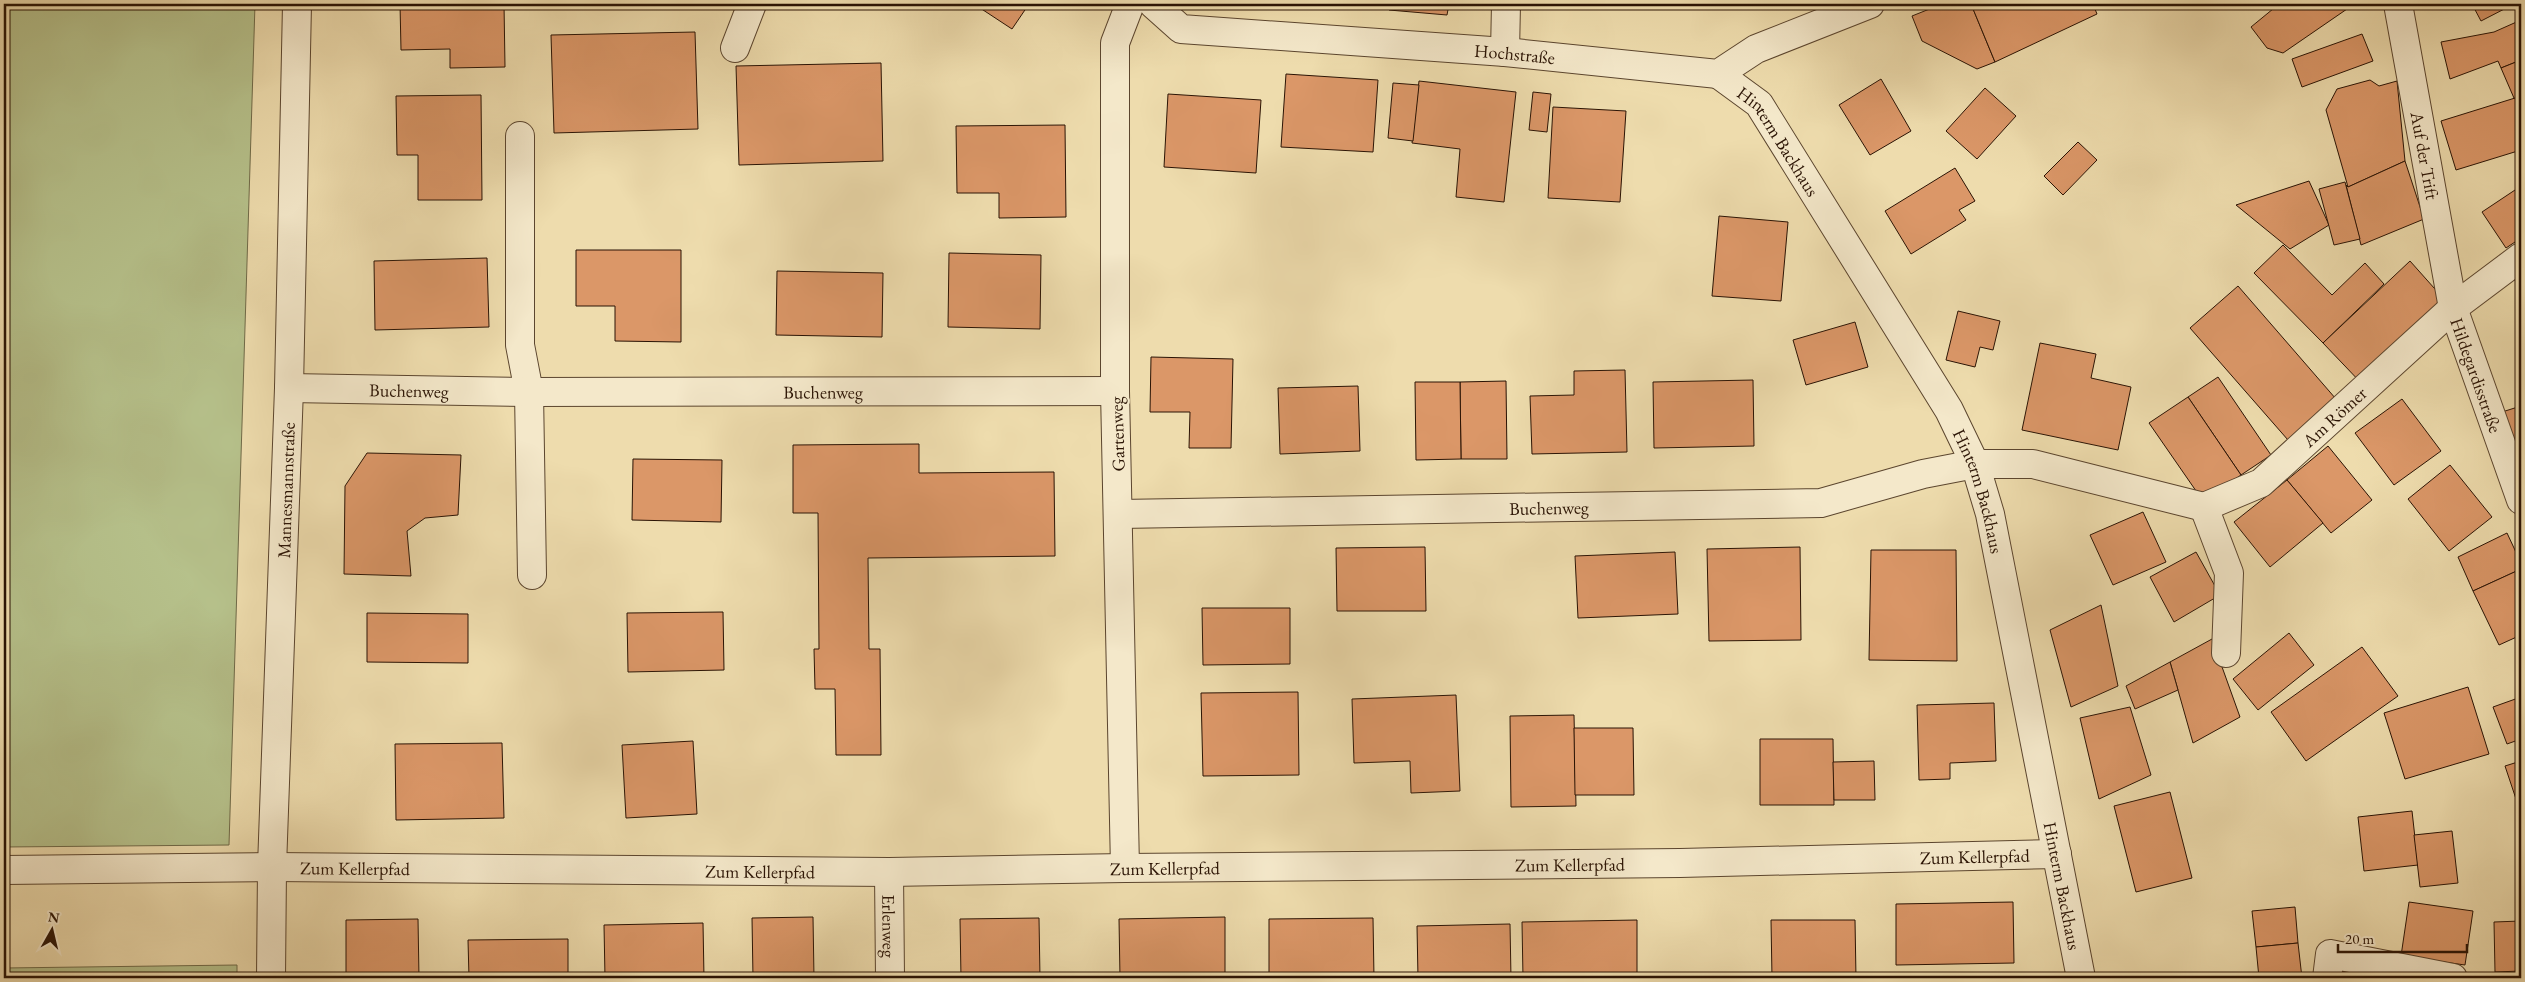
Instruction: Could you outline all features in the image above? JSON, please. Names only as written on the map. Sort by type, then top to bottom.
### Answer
[{"type":"street","name":"Mannesmannstraße","points":[[271,978],[272,867],[290,388],[297,4]]},
{"type":"street","points":[[735,48],[752,4]]},
{"type":"street","name":"Gartenweg","points":[[1125,868],[1115,391],[1114,43],[1130,4]]},
{"type":"street","name":"Hochstraße","points":[[1154,4],[1181,29],[1506,52],[1718,74]]},
{"type":"street","points":[[1506,4],[1506,52]]},
{"type":"street","points":[[1718,74],[1756,49],[1870,4]]},
{"type":"street","name":"Auf der Trift","points":[[2398,4],[2453,308]]},
{"type":"street","name":"Hinterm Backhaus","points":[[1718,74],[1759,104],[1949,410],[1975,464],[1990,514],[2081,978]]},
{"type":"street","points":[[520,136],[520,345],[529,392],[532,574]]},
{"type":"street","name":"Am Römer","points":[[2204,507],[2261,483],[2453,308],[2521,257]]},
{"type":"street","name":"Hildegardisstraße","points":[[2453,308],[2521,500]]},
{"type":"street","name":"Buchenweg","points":[[290,388],[529,392],[1115,391]]},
{"type":"street","name":"Buchenweg","points":[[1119,514],[1821,503],[1923,474],[1975,464]]},
{"type":"street","points":[[1975,464],[2033,464],[2204,507],[2229,573],[2226,653]]},
{"type":"street","name":"Zum Kellerpfad","points":[[4,870],[272,867],[889,872],[1680,863],[2057,854]]},
{"type":"street","name":"Erlenweg","points":[[889,872],[890,978]]},
{"type":"street","points":[[2326,978],[2330,954],[2453,978]]},
{"type":"green space","points":[[4,4],[255,4],[229,845],[4,847]]},
{"type":"green space","points":[[237,965],[237,978],[4,978],[4,968]]},
{"type":"building","points":[[400,4],[504,4],[505,67],[450,68],[450,49],[401,50]]},
{"type":"building","points":[[974,4],[1029,4],[1012,29]]},
{"type":"building","points":[[1389,4],[1449,4],[1447,15],[1389,10]]},
{"type":"building","points":[[1942,4],[1971,4],[1995,62],[1977,69],[1922,41],[1912,16]]},
{"type":"building","points":[[1971,4],[2093,4],[2097,14],[1995,62]]},
{"type":"building","points":[[2279,4],[2343,4],[2347,9],[2283,53],[2267,48],[2251,27]]},
{"type":"building","points":[[2472,4],[2514,4],[2481,21]]},
{"type":"building","points":[[2521,20],[2521,60],[2501,68],[2498,61],[2450,79],[2441,42],[2494,32]]},
{"type":"building","points":[[695,32],[698,129],[554,133],[551,35]]},
{"type":"building","points":[[2362,34],[2373,61],[2302,87],[2292,59]]},
{"type":"building","points":[[2521,60],[2521,111],[2520,112],[2501,68]]},
{"type":"building","points":[[881,63],[883,161],[739,165],[736,66]]},
{"type":"building","points":[[1286,74],[1378,80],[1373,152],[1281,147]]},
{"type":"building","points":[[1881,79],[1911,131],[1870,155],[1839,105]]},
{"type":"building","points":[[2370,80],[2379,86],[2397,81],[2405,161],[2348,187],[2326,110],[2337,89]]},
{"type":"building","points":[[1419,81],[1516,92],[1504,202],[1456,197],[1460,149],[1412,143]]},
{"type":"building","points":[[1393,83],[1419,85],[1413,141],[1388,138]]},
{"type":"building","points":[[1985,88],[2016,116],[1977,159],[1946,131]]},
{"type":"building","points":[[1533,92],[1551,94],[1547,132],[1529,130]]},
{"type":"building","points":[[1168,94],[1261,100],[1256,173],[1164,167]]},
{"type":"building","points":[[481,95],[482,200],[418,200],[418,155],[397,155],[396,96]]},
{"type":"building","points":[[2515,98],[2521,117],[2521,150],[2456,170],[2441,121]]},
{"type":"building","points":[[1553,107],[1626,111],[1620,202],[1548,198]]},
{"type":"building","points":[[1065,125],[1066,217],[999,218],[999,193],[957,193],[956,126]]},
{"type":"building","points":[[2078,142],[2097,160],[2063,195],[2044,176]]},
{"type":"building","points":[[2405,161],[2424,219],[2361,245],[2346,185],[2348,187]]},
{"type":"building","points":[[1955,168],[1975,201],[1959,210],[1966,220],[1911,254],[1885,211]]},
{"type":"building","points":[[2309,181],[2329,225],[2290,249],[2236,205]]},
{"type":"building","points":[[2345,182],[2360,239],[2334,245],[2319,189]]},
{"type":"building","points":[[2521,186],[2521,238],[2506,248],[2482,212]]},
{"type":"building","points":[[1719,216],[1788,222],[1781,301],[1712,296]]},
{"type":"building","points":[[2283,245],[2332,295],[2365,263],[2384,284],[2323,343],[2254,273]]},
{"type":"building","points":[[576,250],[681,250],[681,342],[615,341],[615,306],[576,306]]},
{"type":"building","points":[[949,253],[1041,255],[1040,329],[948,327]]},
{"type":"building","points":[[487,258],[489,327],[375,330],[374,261]]},
{"type":"building","points":[[2410,261],[2451,307],[2364,386],[2323,343]]},
{"type":"building","points":[[777,271],[883,273],[882,337],[776,335]]},
{"type":"building","points":[[2521,276],[2521,297],[2515,280]]},
{"type":"building","points":[[2238,286],[2336,399],[2288,440],[2190,328]]},
{"type":"building","points":[[1958,311],[2000,321],[1993,350],[1980,347],[1975,367],[1946,360]]},
{"type":"building","points":[[1855,322],[1868,367],[1806,385],[1793,340]]},
{"type":"building","points":[[2040,343],[2096,354],[2091,378],[2131,387],[2118,450],[2022,430]]},
{"type":"building","points":[[1151,357],[1233,359],[1231,448],[1189,448],[1190,412],[1150,412]]},
{"type":"building","points":[[1625,370],[1627,452],[1532,454],[1530,396],[1574,395],[1574,371]]},
{"type":"building","points":[[2218,377],[2271,455],[2241,475],[2188,397]]},
{"type":"building","points":[[1753,380],[1754,446],[1654,448],[1653,382]]},
{"type":"building","points":[[1506,381],[1507,459],[1461,459],[1460,382]]},
{"type":"building","points":[[1415,382],[1460,382],[1461,459],[1416,460]]},
{"type":"building","points":[[1358,386],[1360,451],[1280,454],[1278,388]]},
{"type":"building","points":[[2188,397],[2241,475],[2203,501],[2149,423]]},
{"type":"building","points":[[2402,399],[2441,451],[2394,485],[2355,433]]},
{"type":"building","points":[[2521,406],[2521,470],[2502,412]]},
{"type":"building","points":[[919,444],[919,473],[1054,472],[1055,556],[868,558],[869,649],[880,649],[881,755],[836,755],[835,689],[815,689],[814,649],[819,649],[818,513],[793,513],[793,445]]},
{"type":"building","points":[[2328,446],[2372,500],[2331,533],[2287,480]]},
{"type":"building","points":[[367,453],[461,455],[458,515],[425,518],[407,531],[411,576],[344,574],[345,486]]},
{"type":"building","points":[[633,459],[722,460],[721,522],[632,520]]},
{"type":"building","points":[[2450,465],[2492,517],[2449,551],[2408,499]]},
{"type":"building","points":[[2287,480],[2323,523],[2270,567],[2234,522]]},
{"type":"building","points":[[2143,512],[2166,562],[2113,585],[2090,535]]},
{"type":"building","points":[[2507,533],[2521,563],[2521,569],[2473,591],[2458,557]]},
{"type":"building","points":[[1425,547],[1426,611],[1337,611],[1336,548]]},
{"type":"building","points":[[1800,547],[1801,640],[1709,641],[1707,549]]},
{"type":"building","points":[[1871,550],[1956,550],[1957,661],[1869,660]]},
{"type":"building","points":[[1675,552],[1678,614],[1578,618],[1575,556]]},
{"type":"building","points":[[2196,552],[2220,595],[2174,622],[2150,577]]},
{"type":"building","points":[[2521,569],[2521,635],[2499,645],[2473,591]]},
{"type":"building","points":[[2101,605],[2118,686],[2071,707],[2050,630]]},
{"type":"building","points":[[1202,608],[1290,608],[1290,664],[1203,665]]},
{"type":"building","points":[[723,612],[724,670],[628,672],[627,613]]},
{"type":"building","points":[[367,613],[468,614],[468,663],[367,662]]},
{"type":"building","points":[[2289,633],[2314,665],[2258,710],[2233,679]]},
{"type":"building","points":[[2212,639],[2240,717],[2193,743],[2170,662]]},
{"type":"building","points":[[2362,647],[2398,696],[2306,761],[2271,712]]},
{"type":"building","points":[[2170,662],[2178,690],[2135,709],[2126,686]]},
{"type":"building","points":[[2468,687],[2489,754],[2405,779],[2384,713]]},
{"type":"building","points":[[1298,692],[1299,775],[1203,776],[1201,693]]},
{"type":"building","points":[[1456,695],[1460,791],[1411,793],[1410,761],[1354,763],[1352,699]]},
{"type":"building","points":[[2521,697],[2521,739],[2507,744],[2493,707]]},
{"type":"building","points":[[1994,703],[1996,761],[1950,763],[1950,779],[1919,780],[1917,705]]},
{"type":"building","points":[[2130,707],[2151,775],[2099,799],[2080,718]]},
{"type":"building","points":[[1574,715],[1576,806],[1511,807],[1510,716]]},
{"type":"building","points":[[1574,728],[1633,728],[1634,795],[1575,795]]},
{"type":"building","points":[[1760,739],[1833,739],[1834,805],[1760,805]]},
{"type":"building","points":[[693,741],[697,814],[626,818],[622,745]]},
{"type":"building","points":[[502,743],[504,818],[396,820],[395,744]]},
{"type":"building","points":[[1874,761],[1875,800],[1834,800],[1833,762]]},
{"type":"building","points":[[2521,761],[2521,807],[2519,808],[2505,766]]},
{"type":"building","points":[[2170,792],[2192,878],[2136,892],[2114,806]]},
{"type":"building","points":[[2412,811],[2418,865],[2364,871],[2358,817]]},
{"type":"building","points":[[2452,831],[2458,883],[2420,887],[2414,835]]},
{"type":"building","points":[[2013,902],[2014,963],[1896,965],[1896,904]]},
{"type":"building","points":[[2409,902],[2473,911],[2465,965],[2401,956]]},
{"type":"building","points":[[2295,907],[2298,943],[2256,947],[2252,911]]},
{"type":"building","points":[[813,917],[814,978],[753,978],[752,918]]},
{"type":"building","points":[[1225,917],[1225,978],[1120,978],[1119,919]]},
{"type":"building","points":[[1039,918],[1040,978],[961,978],[960,919]]},
{"type":"building","points":[[1373,918],[1374,978],[1269,978],[1269,919]]},
{"type":"building","points":[[418,919],[419,978],[346,978],[346,920]]},
{"type":"building","points":[[1637,920],[1637,978],[1523,978],[1522,922]]},
{"type":"building","points":[[1771,920],[1855,920],[1856,978],[1772,978]]},
{"type":"building","points":[[2521,921],[2521,971],[2495,972],[2494,922]]},
{"type":"building","points":[[703,923],[704,978],[605,978],[604,925]]},
{"type":"building","points":[[1510,924],[1511,978],[1418,978],[1417,926]]},
{"type":"building","points":[[568,939],[568,978],[469,978],[468,940]]},
{"type":"building","points":[[2298,943],[2302,978],[2259,978],[2256,947]]},
{"type":"building","points":[[2360,969],[2399,978],[2358,978]]}]
